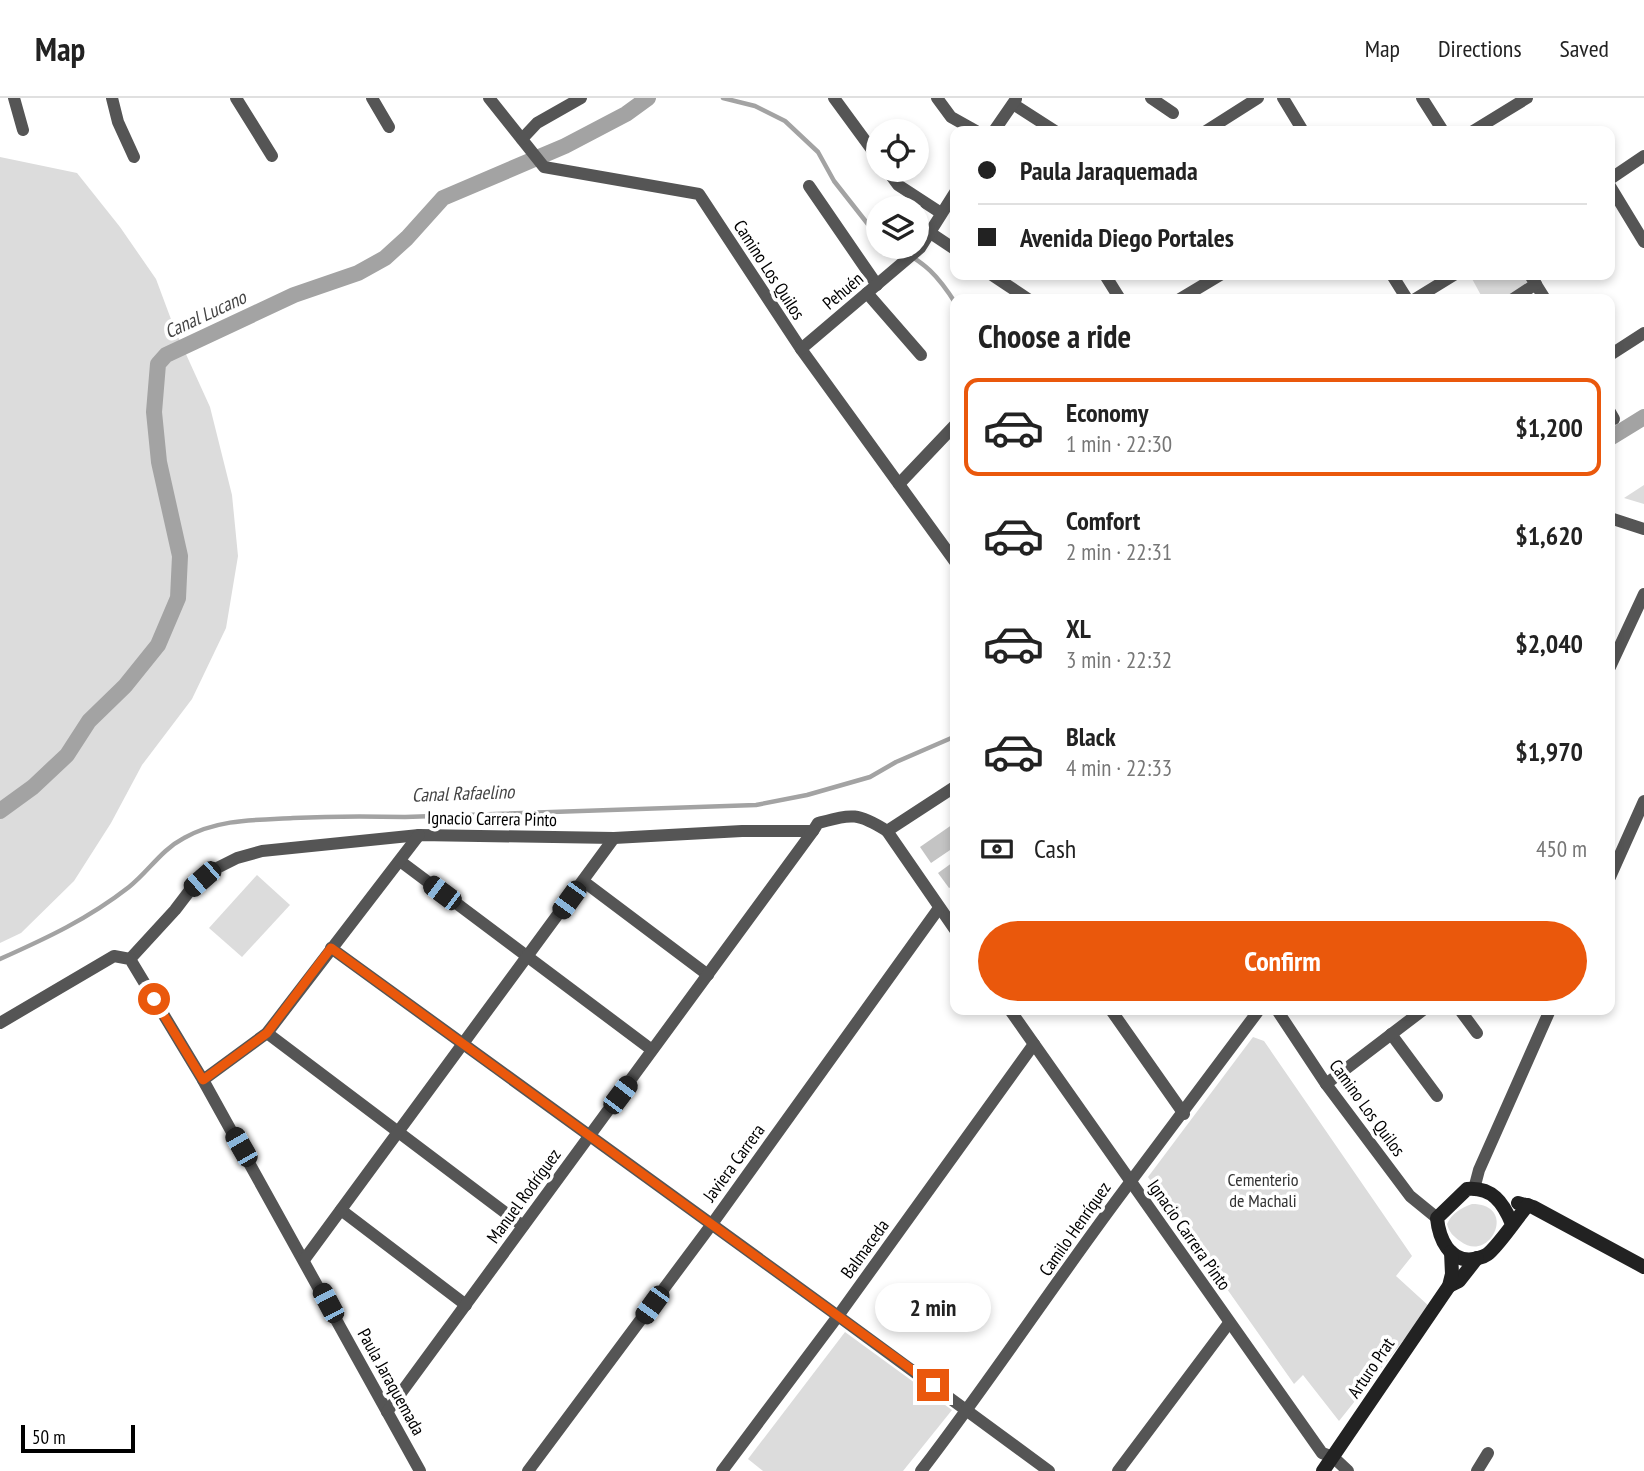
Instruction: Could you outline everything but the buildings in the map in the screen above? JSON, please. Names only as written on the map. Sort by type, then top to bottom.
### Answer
[{"type":"main road","points":[[1477,1258],[1466,1260],[1451,1252],[1440,1237],[1437,1219],[1466,1189],[1486,1191],[1497,1197],[1512,1224]]},
{"type":"main road","points":[[1503,1205],[1528,1205],[1644,1267]]},
{"type":"main road","name":"Arturo Prat","points":[[1323,1471],[1449,1286],[1459,1281],[1477,1258],[1488,1255],[1528,1205]]},
{"type":"main road","points":[[1449,1286],[1452,1274],[1451,1252]]},
{"type":"street","points":[[14,98],[23,130]]},
{"type":"street","points":[[112,98],[118,122],[134,158]]},
{"type":"street","points":[[236,98],[272,156]]},
{"type":"street","points":[[372,98],[389,127]]},
{"type":"street","name":"Camino Los Quilos","points":[[489,98],[544,167],[699,194],[801,349],[950,555]]},
{"type":"street","points":[[522,139],[537,123],[580,98]]},
{"type":"street","points":[[834,98],[866,142]]},
{"type":"street","points":[[936,98],[951,117],[967,126]]},
{"type":"street","points":[[1151,98],[1173,113]]},
{"type":"street","points":[[1214,126],[1258,98]]},
{"type":"street","points":[[1283,98],[1300,126]]},
{"type":"street","points":[[1422,98],[1440,126]]},
{"type":"street","points":[[1482,126],[1527,98]]},
{"type":"street","points":[[998,126],[1015,101],[1048,126]]},
{"type":"street","points":[[1615,175],[1644,156]]},
{"type":"street","points":[[896,182],[941,213]]},
{"type":"street","points":[[809,186],[872,289],[921,355]]},
{"type":"street","points":[[1615,194],[1644,242]]},
{"type":"street","name":"Pehuén","points":[[929,232],[950,200]]},
{"type":"street","points":[[929,232],[950,246]]},
{"type":"street","name":"Pehuén","points":[[801,349],[908,259]]},
{"type":"street","points":[[1000,280],[1020,294]]},
{"type":"street","points":[[1188,294],[1212,280]]},
{"type":"street","points":[[1423,294],[1446,280]]},
{"type":"street","points":[[1518,294],[1532,280]]},
{"type":"street","points":[[1615,352],[1644,333]]},
{"type":"street","points":[[899,484],[950,430]]},
{"type":"street","points":[[1615,519],[1644,528]]},
{"type":"street","points":[[1615,656],[1644,594]]},
{"type":"street","points":[[950,790],[887,831],[950,923]]},
{"type":"street","points":[[1615,866],[1644,801]]},
{"type":"street","name":"Ignacio Carrera Pinto","points":[[130,959],[191,889],[213,870],[237,858],[262,851],[419,835],[614,838],[741,831],[813,831],[818,823],[847,816],[865,817],[887,831]]},
{"type":"street","name":"Manuel Rodríguez","points":[[387,1412],[813,831]]},
{"type":"street","points":[[203,1080],[267,1033],[419,835]]},
{"type":"street","points":[[304,1260],[614,838]]},
{"type":"street","points":[[400,861],[652,1050]]},
{"type":"street","points":[[583,881],[708,975]]},
{"type":"street","name":"Javiera Carrera","points":[[528,1471],[712,1224],[939,908]]},
{"type":"street","points":[[331,948],[1049,1471]]},
{"type":"street","points":[[0,1023],[114,956],[130,959]]},
{"type":"street","name":"Paula Jaraquemada","points":[[130,959],[203,1080],[420,1471]]},
{"type":"street","name":"Ignacio Carrera Pinto","points":[[1014,1015],[1322,1453],[1333,1457],[1348,1471]]},
{"type":"street","points":[[1115,1015],[1184,1114]]},
{"type":"street","name":"Camilo Henríquez","points":[[921,1471],[1130,1181],[1184,1114],[1255,1015]]},
{"type":"street","name":"Camino Los Quilos","points":[[1283,1015],[1326,1084],[1410,1196],[1437,1219]]},
{"type":"street","points":[[1326,1084],[1416,1015]]},
{"type":"street","points":[[1464,1015],[1477,1033]]},
{"type":"street","points":[[1474,1189],[1479,1170],[1548,1015]]},
{"type":"street","points":[[267,1033],[523,1226]]},
{"type":"street","points":[[1391,1034],[1437,1096]]},
{"type":"street","name":"Balmaceda","points":[[728,1469],[1034,1044]]},
{"type":"street","points":[[341,1210],[466,1305]]},
{"type":"street","points":[[1118,1471],[1229,1323]]},
{"type":"street","points":[[1477,1471],[1488,1453]]},
{"type":"green space","points":[[0,157],[77,173],[120,227],[156,279],[175,330],[210,407],[232,495],[238,556],[226,628],[192,699],[142,765],[111,823],[74,881],[21,933],[0,943]]},
{"type":"green space","points":[[1473,280],[1533,280],[1536,284],[1521,294],[1480,294]]},
{"type":"green space","points":[[1644,485],[1644,504],[1624,498]]},
{"type":"green space","points":[[257,875],[290,905],[242,957],[209,928]]},
{"type":"green space","name":"Cementerio de Machali","points":[[1253,1037],[1264,1041],[1412,1256],[1396,1276],[1430,1307],[1339,1421],[1303,1375],[1294,1384],[1148,1177]]},
{"type":"green space","points":[[1472,1204],[1486,1207],[1494,1213],[1497,1222],[1495,1232],[1489,1240],[1481,1245],[1471,1246],[1452,1234],[1447,1224],[1457,1211]]},
{"type":"green space","points":[[845,1332],[952,1410],[903,1471],[763,1471],[748,1459]]},
{"type":"waterway","name":"Canal Lucano","points":[[0,811],[33,787],[67,755],[89,721],[125,686],[158,645],[178,598],[180,556],[159,462],[154,412],[158,364],[166,355],[294,295],[358,273],[385,258],[443,198],[565,146],[626,114],[648,98]]},
{"type":"waterway","points":[[723,98],[755,106],[785,121],[818,152],[834,181],[866,222]]},
{"type":"waterway","points":[[915,259],[930,271],[950,295]]},
{"type":"waterway","name":"Canal Rafaelino","points":[[1615,435],[1644,417]]},
{"type":"waterway","name":"Canal Rafaelino","points":[[0,959],[98,909],[129,887],[176,843],[210,827],[251,820],[307,817],[405,817],[756,805],[807,795],[870,777],[896,762],[950,739]]},
{"type":"route","points":[[154,999],[203,1080],[267,1033],[331,948],[933,1385]]}]
